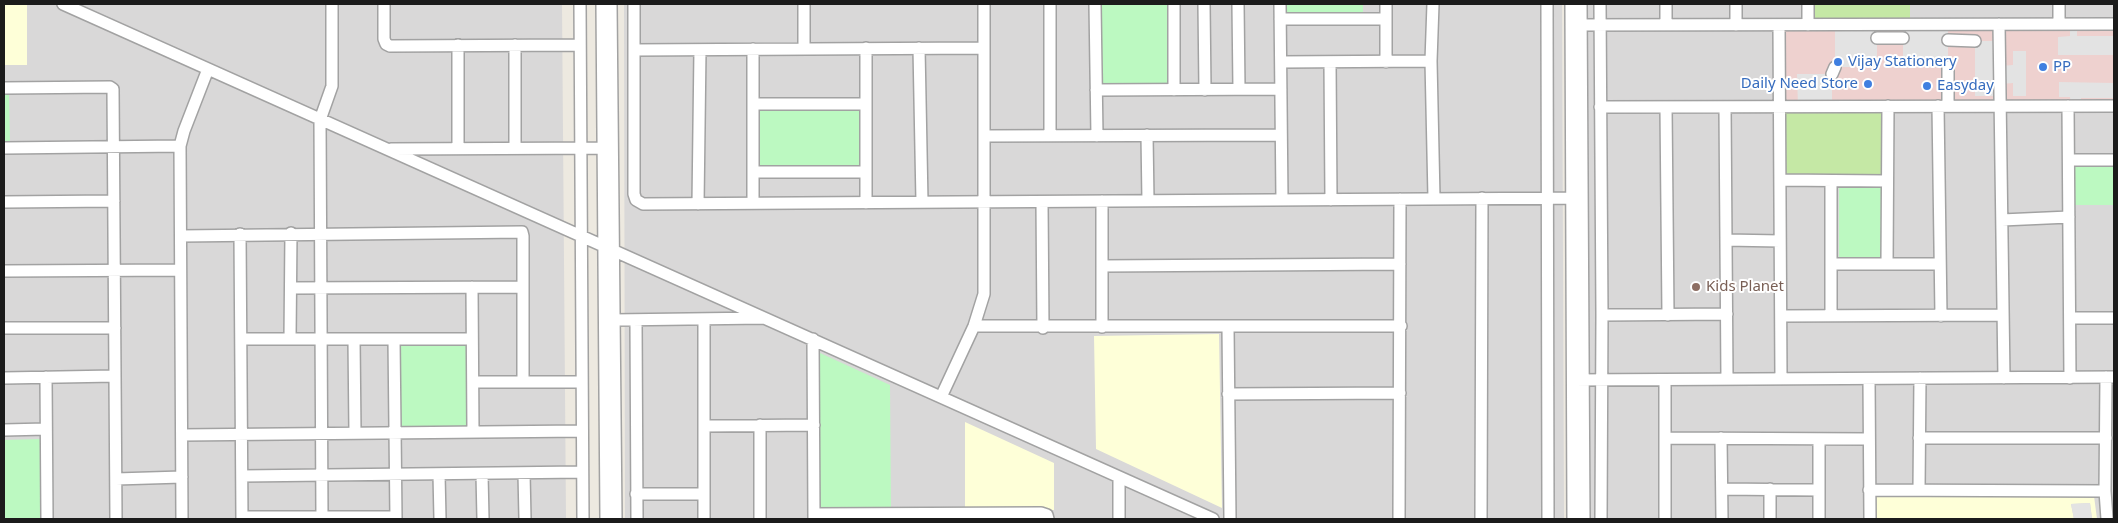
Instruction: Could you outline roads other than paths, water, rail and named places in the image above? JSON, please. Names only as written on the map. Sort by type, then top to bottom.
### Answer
[{"type":"street","points":[[63,4],[85,8],[208,69],[320,120],[608,247],[1119,477],[1193,515],[1213,519]]},
{"type":"street","points":[[322,518],[320,120],[332,86],[332,4]]},
{"type":"street","points":[[384,4],[386,44],[390,46],[579,45]]},
{"type":"street","points":[[580,4],[583,519]]},
{"type":"street","points":[[602,4],[608,148]]},
{"type":"street","points":[[606,519],[609,306],[608,148],[611,4]]},
{"type":"street","points":[[634,4],[634,194],[636,200],[643,204],[1577,198]]},
{"type":"street","points":[[804,4],[804,49]]},
{"type":"street","points":[[941,397],[974,326],[984,294],[984,4]]},
{"type":"street","points":[[1050,4],[1050,136]]},
{"type":"street","points":[[1095,4],[1097,136]]},
{"type":"street","points":[[1174,4],[1174,90]]},
{"type":"street","points":[[1204,4],[1205,90]]},
{"type":"street","points":[[1238,4],[1239,90]]},
{"type":"street","points":[[1280,4],[1282,200]]},
{"type":"street","points":[[1386,4],[1386,62]]},
{"type":"street","points":[[1433,4],[1431,61],[1434,198]]},
{"type":"street","points":[[1547,4],[1548,519]]},
{"type":"street","points":[[1571,4],[1576,25]]},
{"type":"street","points":[[1580,4],[1576,25],[1578,380],[1584,519]]},
{"type":"street","points":[[1600,4],[1601,519]]},
{"type":"street","points":[[1666,4],[1666,25]]},
{"type":"street","points":[[1736,4],[1736,25]]},
{"type":"street","points":[[1808,4],[1808,25]]},
{"type":"street","points":[[2058,4],[2059,24]]},
{"type":"street","points":[[1280,19],[1386,18]]},
{"type":"street","points":[[1999,24],[2004,378]]},
{"type":"street","points":[[1576,25],[2114,24]]},
{"type":"street","points":[[1779,25],[1782,379]]},
{"type":"street","points":[[1877,38],[1904,38]]},
{"type":"street","points":[[1948,40],[1975,41]]},
{"type":"street","points":[[458,45],[458,148]]},
{"type":"street","points":[[515,45],[515,148]]},
{"type":"street","points":[[866,48],[866,203]]},
{"type":"street","points":[[919,48],[922,202]]},
{"type":"street","points":[[634,50],[984,48]]},
{"type":"street","points":[[753,49],[754,204]]},
{"type":"street","points":[[698,204],[700,50]]},
{"type":"street","points":[[1281,62],[1431,61]]},
{"type":"street","points":[[1330,62],[1331,200]]},
{"type":"street","points":[[1941,316],[1943,106],[1948,67]]},
{"type":"street","points":[[182,519],[180,146],[208,69]]},
{"type":"street","points":[[4,88],[110,87],[113,89],[115,148],[116,519]]},
{"type":"street","points":[[1096,90],[1281,89]]},
{"type":"street","points":[[754,104],[866,104]]},
{"type":"street","points":[[1887,264],[1888,106]]},
{"type":"street","points":[[2068,106],[2070,378]]},
{"type":"street","points":[[1600,107],[2114,106]]},
{"type":"street","points":[[1666,107],[1668,315]]},
{"type":"street","points":[[1725,107],[1727,379]]},
{"type":"street","points":[[985,136],[1281,134]]},
{"type":"street","points":[[1147,135],[1148,201]]},
{"type":"street","points":[[4,148],[180,146]]},
{"type":"street","points":[[387,149],[608,148]]},
{"type":"street","points":[[2069,160],[2114,160]]},
{"type":"street","points":[[754,172],[866,172]]},
{"type":"street","points":[[1780,180],[1887,181]]},
{"type":"street","points":[[1831,181],[1831,316]]},
{"type":"street","points":[[1481,519],[1482,198]]},
{"type":"street","points":[[1399,519],[1400,199]]},
{"type":"street","points":[[4,202],[114,201]]},
{"type":"street","points":[[1102,201],[1102,327]]},
{"type":"street","points":[[1042,202],[1042,328]]},
{"type":"street","points":[[2002,220],[2069,217]]},
{"type":"street","points":[[181,236],[517,230],[522,232],[523,382]]},
{"type":"street","points":[[290,339],[291,233]]},
{"type":"street","points":[[240,234],[243,434],[242,518],[396,518],[394,339]]},
{"type":"street","points":[[1726,240],[1780,241]]},
{"type":"street","points":[[1102,266],[1400,264]]},
{"type":"street","points":[[1831,264],[1940,264]]},
{"type":"street","points":[[4,271],[180,270]]},
{"type":"street","points":[[472,287],[473,432]]},
{"type":"street","points":[[290,288],[522,287]]},
{"type":"street","points":[[609,306],[614,320],[616,519]]},
{"type":"street","points":[[1602,315],[1727,314]]},
{"type":"street","points":[[1781,316],[2003,316]]},
{"type":"street","points":[[614,320],[766,318]]},
{"type":"street","points":[[2070,318],[2114,318]]},
{"type":"street","points":[[636,320],[636,519]]},
{"type":"street","points":[[704,320],[704,519]]},
{"type":"street","points":[[974,326],[1042,328],[1401,326]]},
{"type":"street","points":[[1228,327],[1230,519]]},
{"type":"street","points":[[4,328],[114,328]]},
{"type":"street","points":[[242,339],[472,339]]},
{"type":"street","points":[[354,339],[355,433]]},
{"type":"street","points":[[813,339],[814,516],[1041,513],[1047,515],[1048,519]]},
{"type":"street","points":[[4,378],[115,376]]},
{"type":"street","points":[[46,377],[47,519]]},
{"type":"street","points":[[1919,490],[1920,378]]},
{"type":"street","points":[[1578,380],[2110,378],[2106,438],[2105,491],[2107,519]]},
{"type":"street","points":[[1869,379],[1870,519]]},
{"type":"street","points":[[1573,519],[1578,380]]},
{"type":"street","points":[[1665,380],[1665,519]]},
{"type":"street","points":[[473,382],[582,382]]},
{"type":"street","points":[[1228,394],[1400,393]]},
{"type":"street","points":[[760,425],[760,519]]},
{"type":"street","points":[[704,426],[814,425]]},
{"type":"street","points":[[4,430],[46,429]]},
{"type":"street","points":[[182,435],[582,431]]},
{"type":"street","points":[[1665,438],[1869,439]]},
{"type":"street","points":[[1721,438],[1722,519]]},
{"type":"street","points":[[1919,438],[2106,438]]},
{"type":"street","points":[[1819,439],[1819,519]]},
{"type":"street","points":[[242,476],[582,472]]},
{"type":"street","points":[[524,473],[525,519]]},
{"type":"street","points":[[439,474],[440,519]]},
{"type":"street","points":[[482,474],[483,519]]},
{"type":"street","points":[[116,479],[182,477]]},
{"type":"street","points":[[1119,477],[1119,519]]},
{"type":"street","points":[[1722,489],[1819,490]]},
{"type":"street","points":[[1770,490],[1770,519]]},
{"type":"street","points":[[1869,490],[2105,491]]},
{"type":"street","points":[[636,494],[704,494]]},
{"type":"place","name":"Vijay Stationery","points":[[1838,62]]},
{"type":"place","name":"PP","points":[[2043,67]]},
{"type":"place","name":"Daily Need Store","points":[[1868,84]]},
{"type":"place","name":"Easyday","points":[[1927,86]]},
{"type":"place","name":"Kids Planet","points":[[1696,287]]}]
